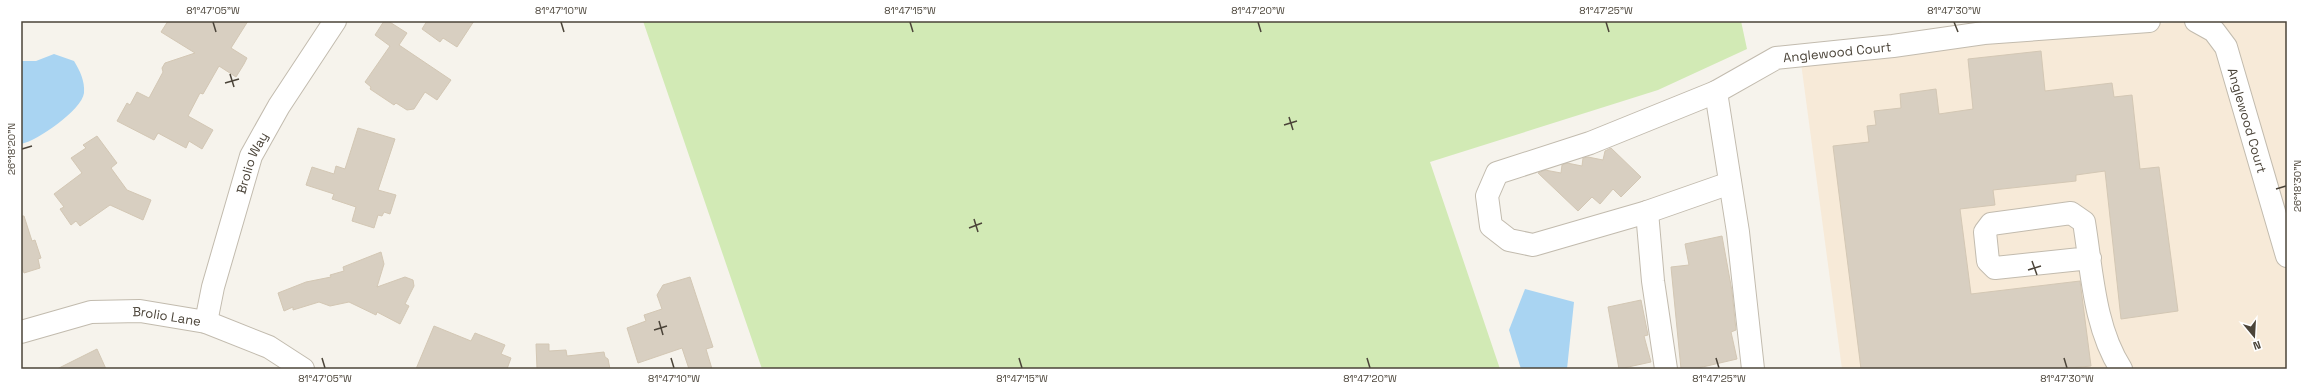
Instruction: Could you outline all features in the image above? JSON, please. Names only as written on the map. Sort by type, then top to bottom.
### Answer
[{"type":"street","name":"Brolio Way","points":[[206,322],[212,287],[251,156],[279,106],[335,21]]},
{"type":"street","name":"Anglewood Court","points":[[1647,212],[1533,245],[1509,240],[1491,226],[1487,196],[1497,172],[1590,143],[1716,92],[1776,58],[1893,46],[1984,34],[2149,21]]},
{"type":"street","name":"Anglewood Court","points":[[2196,21],[2214,30],[2226,47],[2287,256]]},
{"type":"street","points":[[1716,92],[1730,183],[1753,369]]},
{"type":"street","points":[[1666,369],[1653,281],[1647,212],[1730,183]]},
{"type":"street","points":[[2090,258],[1995,268],[1988,261],[1985,232],[1991,224],[2071,213],[2084,222],[2090,258],[2101,324],[2115,359],[2121,369]]},
{"type":"street","name":"Brolio Lane","points":[[21,332],[91,312],[140,311],[206,322],[269,347],[303,369]]},
{"type":"shaded area","points":[[2184,21],[2287,21],[2287,369],[1842,369],[1801,63]]},
{"type":"green space","points":[[643,21],[1741,21],[1747,49],[1658,90],[1430,162],[1500,369],[762,369]]},
{"type":"water","points":[[54,54],[74,61],[82,76],[84,93],[76,108],[58,124],[28,142],[21,144],[21,61],[36,61]]},
{"type":"water","points":[[1525,289],[1574,302],[1567,369],[1521,369],[1509,330]]},
{"type":"building","points":[[168,21],[248,21],[231,48],[247,58],[236,77],[219,66],[203,94],[200,93],[188,116],[213,130],[202,149],[189,141],[186,148],[158,133],[154,140],[117,121],[127,103],[130,105],[137,92],[149,98],[163,72],[162,68],[165,63],[195,53],[161,32]]},
{"type":"building","points":[[384,21],[388,21],[407,33],[399,45],[451,80],[437,100],[425,92],[414,109],[407,110],[396,103],[394,105],[370,89],[371,87],[365,82],[390,46],[375,35]]},
{"type":"building","points":[[427,21],[474,21],[457,47],[443,38],[440,42],[422,29]]},
{"type":"building","points":[[2041,51],[2045,91],[2112,83],[2114,97],[2132,95],[2140,169],[2159,167],[2178,311],[2121,319],[2105,171],[2076,175],[2076,181],[1993,190],[1995,205],[1960,209],[1971,294],[2080,281],[2091,366],[2061,369],[1861,369],[1833,146],[1869,142],[1867,126],[1876,125],[1874,111],[1901,108],[1900,94],[1936,89],[1939,114],[1973,109],[1968,59]]},
{"type":"building","points":[[358,128],[395,139],[378,190],[396,195],[390,214],[384,212],[382,216],[378,215],[374,228],[352,221],[356,207],[332,199],[334,194],[306,185],[312,167],[334,174],[336,166],[345,169]]},
{"type":"building","points":[[97,136],[117,163],[111,168],[127,190],[151,200],[143,220],[110,205],[80,226],[76,221],[71,225],[60,209],[64,207],[54,194],[82,173],[71,158],[86,148],[83,145]]},
{"type":"building","points":[[1611,148],[1641,177],[1621,197],[1613,189],[1600,204],[1592,197],[1578,211],[1538,173],[1545,170],[1561,173],[1562,165],[1567,163],[1582,166],[1583,158],[1588,157],[1603,160],[1605,151]]},
{"type":"building","points":[[21,216],[24,216],[32,241],[35,240],[41,258],[38,259],[40,268],[24,273],[21,265]]},
{"type":"building","points":[[1722,236],[1732,291],[1736,330],[1731,332],[1737,359],[1694,369],[1681,369],[1671,267],[1689,265],[1685,244]]},
{"type":"building","points":[[381,252],[384,264],[377,287],[405,277],[413,280],[414,286],[405,304],[409,306],[400,324],[377,312],[376,315],[349,302],[330,306],[319,302],[293,310],[293,307],[284,311],[278,293],[306,282],[331,277],[330,275],[344,271],[343,267]]},
{"type":"building","points":[[690,277],[713,347],[706,349],[712,369],[689,369],[682,348],[638,363],[627,328],[646,321],[644,315],[662,309],[657,295],[663,285]]},
{"type":"building","points":[[1641,300],[1648,335],[1644,336],[1651,362],[1619,369],[1608,307]]},
{"type":"building","points":[[434,326],[471,341],[475,333],[505,345],[501,354],[511,358],[507,369],[416,369]]},
{"type":"building","points":[[536,344],[549,344],[549,351],[566,350],[567,356],[604,352],[605,357],[608,359],[610,369],[537,369]]},
{"type":"building","points":[[97,349],[106,369],[57,369]]}]
